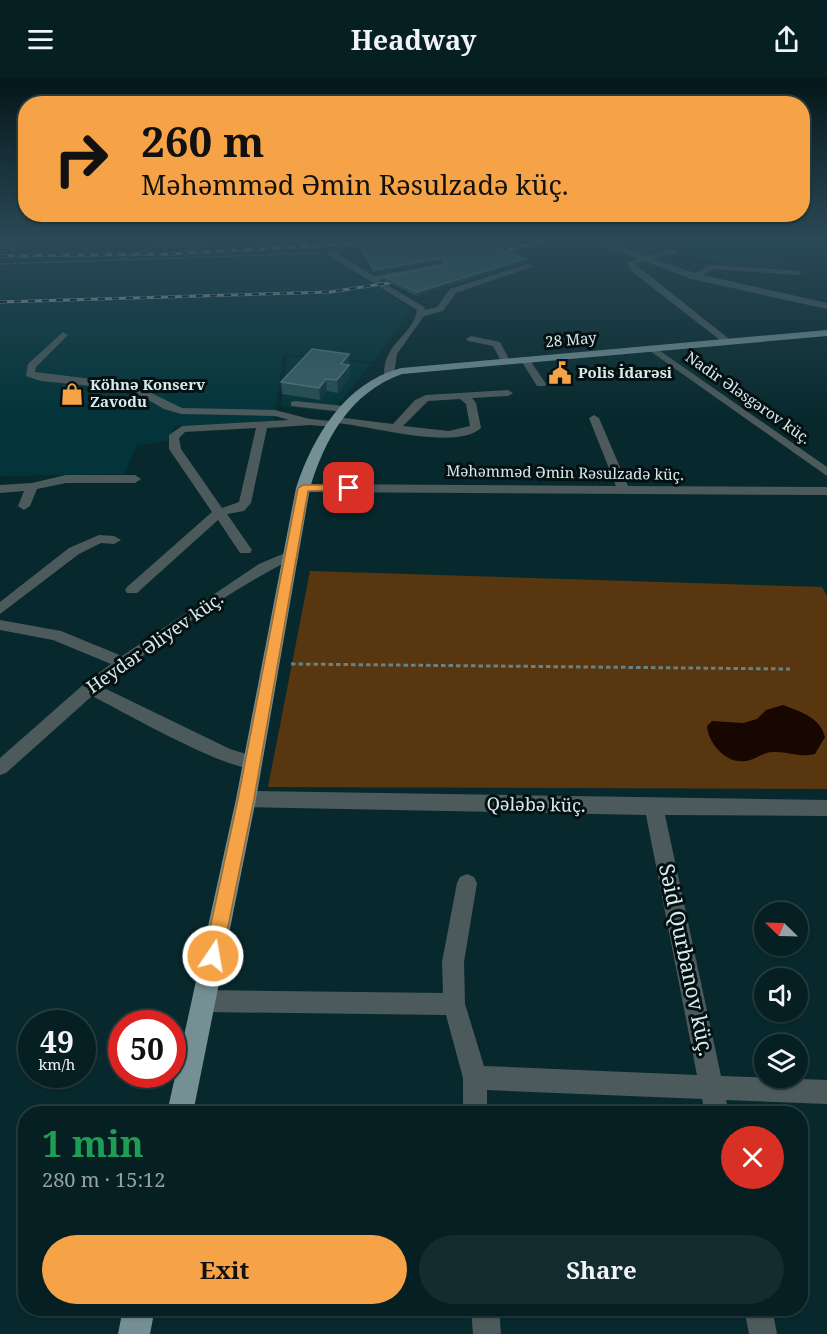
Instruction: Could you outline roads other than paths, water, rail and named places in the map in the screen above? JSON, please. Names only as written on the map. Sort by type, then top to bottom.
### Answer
[{"type":"main road","name":"28 May","points":[[389,374],[525,359],[827,333]]},
{"type":"main road","points":[[182,1106],[246,799],[303,488],[314,452],[337,418],[376,380],[389,374]]},
{"type":"main road","points":[[134,1334],[138,1316]]},
{"type":"street","points":[[406,299],[415,304],[422,314]]},
{"type":"street","points":[[389,374],[387,363],[392,350],[422,314],[441,309],[447,299]]},
{"type":"street","points":[[672,299],[728,342]]},
{"type":"street","points":[[793,299],[827,306]]},
{"type":"street","points":[[63,335],[31,366],[30,374],[41,378],[133,387],[144,391],[168,409],[275,413],[310,422]]},
{"type":"street","points":[[471,339],[497,344],[505,361]]},
{"type":"street","name":"Nadir Ələsgərov küç.","points":[[653,348],[827,472]]},
{"type":"street","points":[[525,359],[541,384]]},
{"type":"street","points":[[397,427],[418,400],[428,396],[508,393]]},
{"type":"street","points":[[295,404],[337,418],[441,434],[468,434],[476,428],[471,403],[463,396]]},
{"type":"street","points":[[245,550],[175,449],[172,437],[182,429],[262,426],[337,418]]},
{"type":"street","points":[[594,418],[624,490]]},
{"type":"street","points":[[132,590],[219,512],[240,508],[245,503],[262,426]]},
{"type":"street","points":[[0,489],[32,487],[66,479],[135,480]]},
{"type":"street","points":[[24,506],[32,487]]},
{"type":"street","name":"Məhəmməd Əmin Rəsulzadə küç.","points":[[303,488],[827,491]]},
{"type":"street","points":[[0,609],[74,550],[99,539],[114,540]]},
{"type":"street","name":"Heydər Əliyev küç.","points":[[0,768],[90,688],[123,663],[264,567],[292,554]]},
{"type":"street","points":[[0,625],[56,635],[123,663]]},
{"type":"street","points":[[90,688],[225,755],[253,763]]},
{"type":"street","name":"Qələbə küç.","points":[[246,799],[827,808]]},
{"type":"street","name":"Səid Qurbanov küç.","points":[[654,807],[716,1106]]},
{"type":"street","points":[[467,883],[453,962],[454,1004],[475,1078],[475,1106]]},
{"type":"street","points":[[204,1001],[454,1004]]},
{"type":"street","points":[[475,1078],[827,1092]]},
{"type":"street","points":[[486,1316],[487,1334]]},
{"type":"street","points":[[760,1316],[763,1334]]},
{"type":"railway","points":[[0,302],[112,299]]},
{"type":"place","name":"Polis İdarəsi","points":[[560,373]]},
{"type":"place","name":"Köhnə Konserv Zavodu","points":[[72,394]]}]
